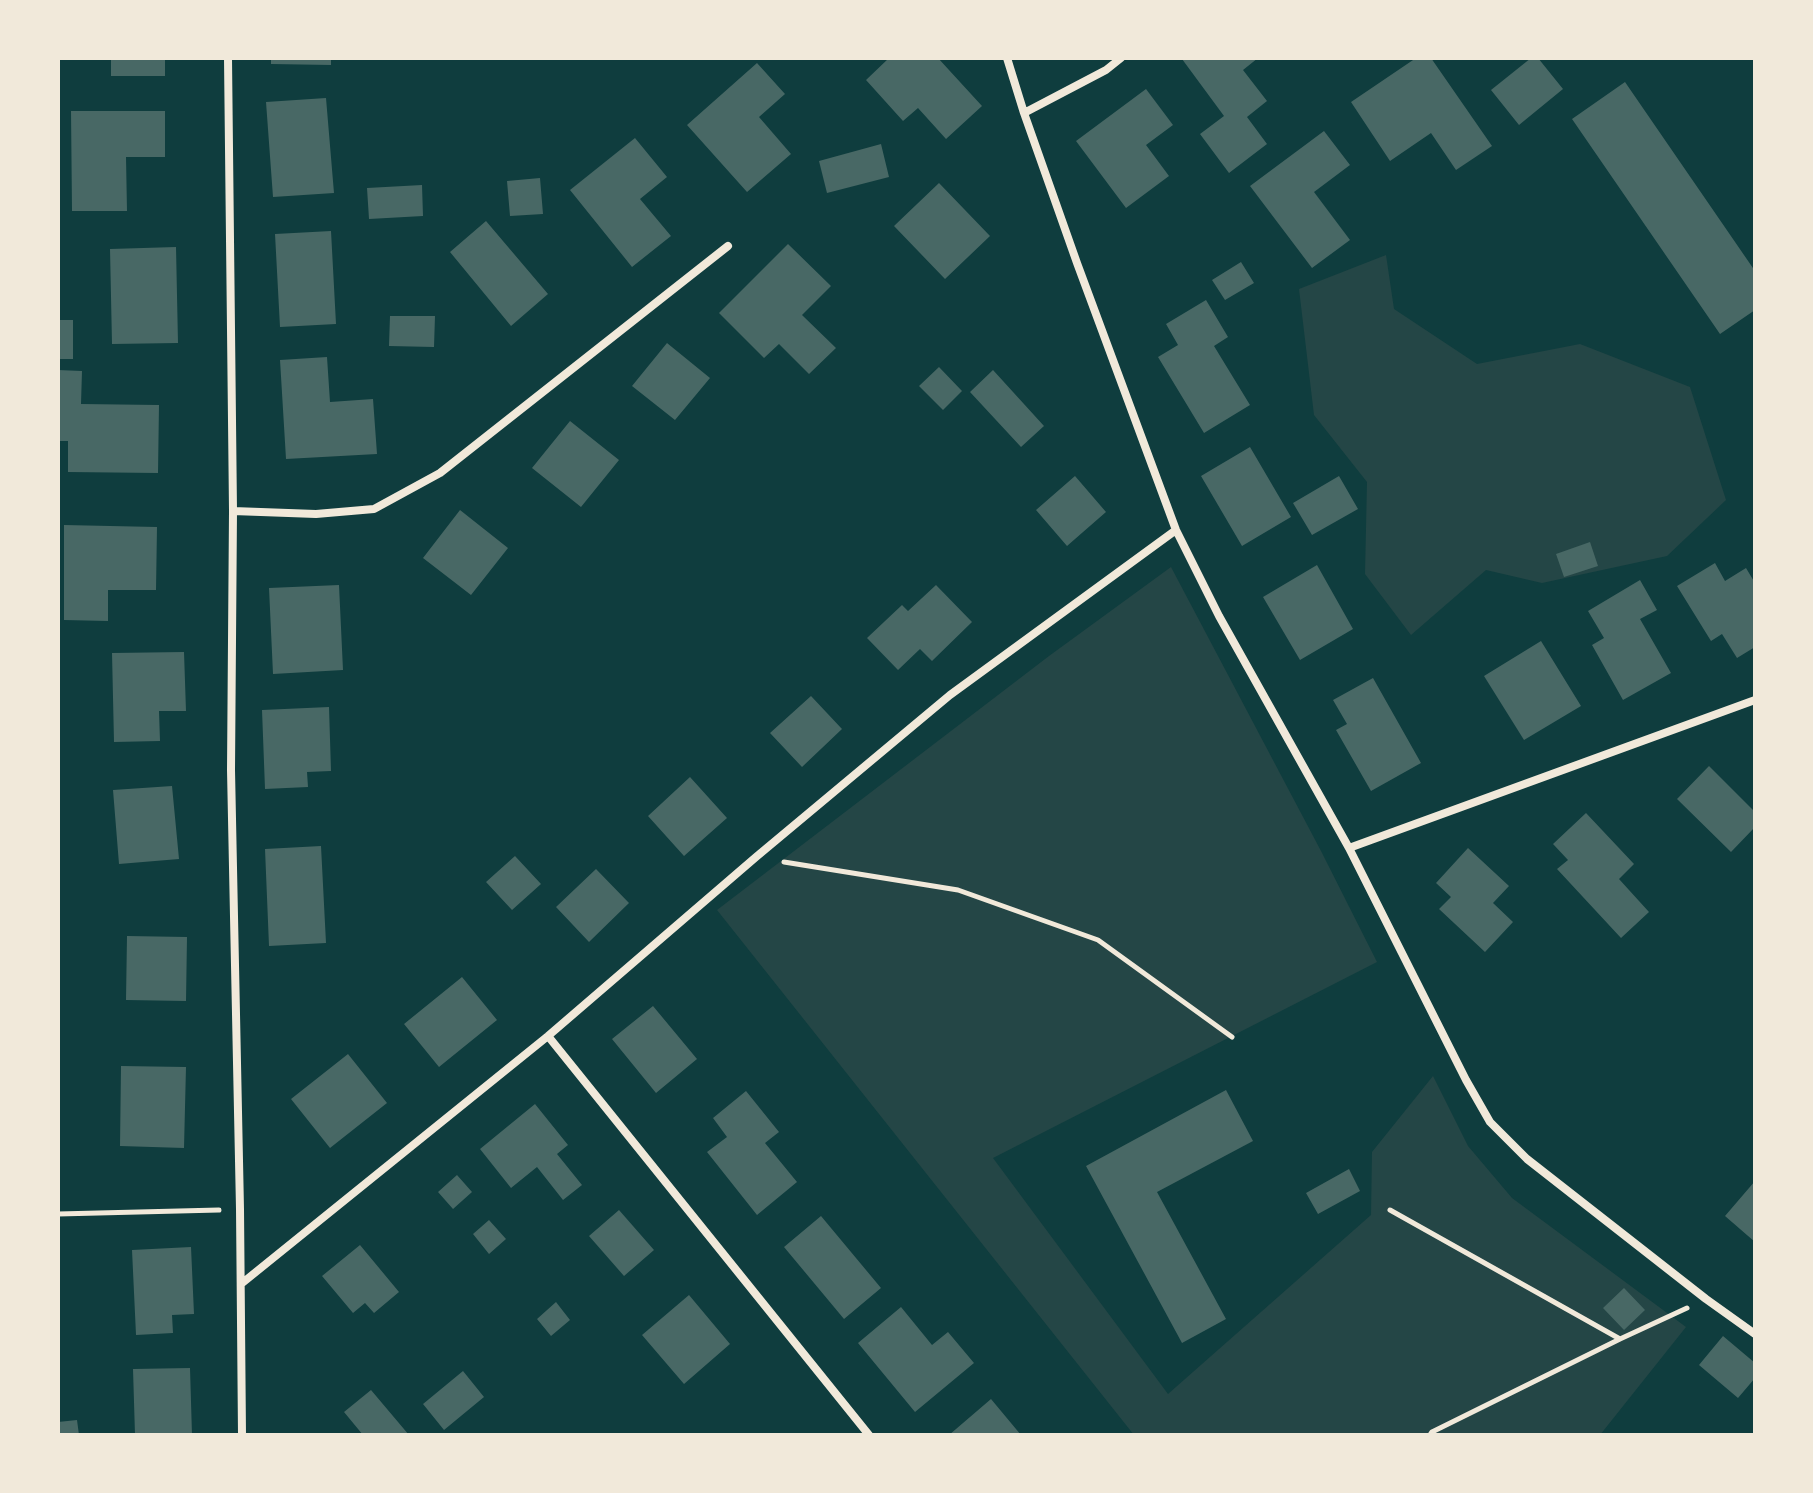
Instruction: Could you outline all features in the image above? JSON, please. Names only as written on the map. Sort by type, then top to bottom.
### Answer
[{"type":"street","points":[[228,58],[233,511],[231,770],[242,1435]]},
{"type":"street","points":[[1007,58],[1106,345],[1176,530],[1219,616],[1349,848],[1490,1122],[1527,1159],[1755,1334]]},
{"type":"street","points":[[1024,113],[1106,70],[1121,58]]},
{"type":"street","points":[[233,511],[316,514],[374,509],[440,473],[728,246]]},
{"type":"street","points":[[241,1284],[548,1036],[950,695],[1176,530]]},
{"type":"street","points":[[1349,848],[1755,700]]},
{"type":"street","points":[[548,1036],[869,1435]]},
{"type":"path","points":[[756,857],[958,890],[1098,940],[1232,1037]]},
{"type":"path","points":[[58,1214],[240,1209]]},
{"type":"path","points":[[1390,1210],[1620,1339]]},
{"type":"path","points":[[1430,1435],[1706,1299]]},
{"type":"shaded area","points":[[1386,255],[1394,309],[1477,364],[1580,344],[1690,387],[1726,500],[1667,556],[1542,583],[1486,570],[1411,635],[1365,574],[1367,482],[1314,415],[1299,289]]},
{"type":"shaded area","points":[[1171,567],[1377,962],[993,1158],[1168,1394],[1371,1215],[1372,1152],[1433,1076],[1468,1146],[1512,1198],[1686,1327],[1600,1435],[1134,1435],[717,910],[1049,656]]},
{"type":"building","points":[[111,58],[165,58],[165,76],[111,76]]},
{"type":"building","points":[[271,58],[331,58],[331,65],[271,64]]},
{"type":"building","points":[[889,58],[938,58],[982,106],[946,139],[918,108],[903,121],[866,80]]},
{"type":"building","points":[[1183,58],[1258,58],[1243,70],[1267,101],[1247,117],[1267,144],[1229,173],[1200,134],[1224,116]]},
{"type":"building","points":[[1416,58],[1431,58],[1492,146],[1456,170],[1431,133],[1390,161],[1351,102]]},
{"type":"building","points":[[1531,58],[1538,58],[1563,89],[1519,125],[1491,90]]},
{"type":"building","points":[[757,63],[785,94],[759,117],[791,154],[747,192],[687,125]]},
{"type":"building","points":[[1625,82],[1755,271],[1755,310],[1720,334],[1572,119]]},
{"type":"building","points":[[1146,89],[1173,125],[1146,145],[1169,176],[1126,208],[1076,141]]},
{"type":"building","points":[[326,98],[334,193],[273,197],[266,102]]},
{"type":"building","points":[[71,111],[165,111],[165,157],[126,157],[127,211],[72,211]]},
{"type":"building","points":[[1324,131],[1350,165],[1314,192],[1350,240],[1312,268],[1250,186]]},
{"type":"building","points":[[635,138],[667,177],[640,199],[671,236],[632,267],[570,190]]},
{"type":"building","points":[[881,144],[889,177],[827,193],[819,161]]},
{"type":"building","points":[[540,178],[543,214],[510,216],[507,181]]},
{"type":"building","points":[[939,183],[990,236],[945,279],[894,226]]},
{"type":"building","points":[[422,185],[423,216],[369,219],[367,188]]},
{"type":"building","points":[[486,221],[548,294],[511,326],[450,252]]},
{"type":"building","points":[[331,231],[336,324],[280,327],[275,234]]},
{"type":"building","points":[[788,244],[831,286],[802,315],[836,348],[809,374],[779,344],[764,358],[719,313]]},
{"type":"building","points":[[176,247],[178,343],[112,344],[110,249]]},
{"type":"building","points":[[1241,262],[1254,283],[1225,300],[1212,280]]},
{"type":"building","points":[[1206,300],[1228,337],[1214,346],[1250,405],[1204,433],[1158,357],[1178,345],[1166,324]]},
{"type":"building","points":[[390,316],[435,316],[434,347],[389,346]]},
{"type":"building","points":[[58,320],[73,320],[73,359],[58,359]]},
{"type":"building","points":[[667,343],[710,378],[675,420],[632,386]]},
{"type":"building","points":[[327,357],[330,402],[373,399],[377,454],[286,459],[280,360]]},
{"type":"building","points":[[939,367],[962,391],[943,410],[919,386]]},
{"type":"building","points":[[58,370],[82,371],[81,404],[159,405],[158,473],[68,472],[68,441],[58,441]]},
{"type":"building","points":[[993,370],[1044,426],[1021,447],[970,392]]},
{"type":"building","points":[[570,421],[619,460],[581,507],[532,468]]},
{"type":"building","points":[[1250,447],[1291,517],[1242,546],[1201,476]]},
{"type":"building","points":[[1075,476],[1106,512],[1067,546],[1036,510]]},
{"type":"building","points":[[1339,476],[1358,509],[1312,535],[1293,503]]},
{"type":"building","points":[[460,510],[508,548],[471,595],[423,558]]},
{"type":"building","points":[[64,525],[157,527],[156,590],[108,590],[108,621],[64,620]]},
{"type":"building","points":[[1590,542],[1598,566],[1564,577],[1556,554]]},
{"type":"building","points":[[1715,563],[1725,581],[1746,568],[1755,583],[1755,647],[1737,658],[1722,634],[1711,641],[1677,586]]},
{"type":"building","points":[[1317,565],[1353,629],[1300,660],[1263,597]]},
{"type":"building","points":[[1640,580],[1657,610],[1640,619],[1671,673],[1623,700],[1592,645],[1604,638],[1588,611]]},
{"type":"building","points":[[339,585],[343,670],[273,674],[269,588]]},
{"type":"building","points":[[936,585],[972,622],[932,661],[920,649],[898,670],[867,638],[902,605],[908,611]]},
{"type":"building","points":[[1541,641],[1581,706],[1524,740],[1484,676]]},
{"type":"building","points":[[184,652],[186,711],[159,711],[160,741],[114,742],[112,653]]},
{"type":"building","points":[[1373,678],[1421,763],[1371,791],[1336,730],[1347,724],[1333,700]]},
{"type":"building","points":[[811,696],[842,729],[802,767],[770,733]]},
{"type":"building","points":[[329,707],[331,771],[307,772],[308,787],[265,789],[262,710]]},
{"type":"building","points":[[1709,766],[1755,812],[1755,827],[1731,852],[1677,799]]},
{"type":"building","points":[[690,777],[727,818],[684,856],[648,816]]},
{"type":"building","points":[[172,786],[179,859],[119,864],[113,790]]},
{"type":"building","points":[[1586,813],[1634,864],[1619,879],[1649,912],[1621,938],[1557,869],[1568,860],[1553,844]]},
{"type":"building","points":[[321,846],[326,943],[269,946],[265,849]]},
{"type":"building","points":[[1468,848],[1509,886],[1493,903],[1513,922],[1485,952],[1439,909],[1451,897],[1436,883]]},
{"type":"building","points":[[515,856],[541,884],[512,910],[486,882]]},
{"type":"building","points":[[596,869],[629,903],[589,942],[556,907]]},
{"type":"building","points":[[127,936],[187,937],[186,1001],[126,1000]]},
{"type":"building","points":[[462,977],[497,1020],[439,1067],[404,1024]]},
{"type":"building","points":[[653,1006],[697,1059],[656,1093],[612,1039]]},
{"type":"building","points":[[348,1054],[387,1103],[330,1148],[291,1099]]},
{"type":"building","points":[[121,1066],[186,1067],[184,1148],[120,1146]]},
{"type":"building","points":[[1226,1090],[1253,1141],[1157,1192],[1226,1319],[1182,1343],[1086,1166]]},
{"type":"building","points":[[746,1091],[779,1132],[765,1143],[797,1182],[757,1215],[707,1152],[727,1137],[713,1118]]},
{"type":"building","points":[[535,1104],[568,1145],[557,1154],[582,1185],[563,1200],[537,1167],[511,1188],[480,1149]]},
{"type":"building","points":[[1349,1169],[1360,1191],[1318,1214],[1306,1193]]},
{"type":"building","points":[[457,1175],[472,1192],[453,1209],[438,1192]]},
{"type":"building","points":[[1755,1181],[1755,1242],[1725,1216]]},
{"type":"building","points":[[619,1210],[654,1250],[624,1276],[589,1236]]},
{"type":"building","points":[[821,1216],[881,1288],[844,1319],[784,1247]]},
{"type":"building","points":[[489,1220],[506,1239],[489,1254],[473,1234]]},
{"type":"building","points":[[360,1245],[399,1292],[374,1313],[365,1303],[353,1313],[322,1276]]},
{"type":"building","points":[[191,1247],[194,1314],[172,1315],[173,1333],[136,1335],[132,1250]]},
{"type":"building","points":[[1624,1288],[1645,1310],[1624,1330],[1603,1308]]},
{"type":"building","points":[[689,1295],[730,1344],[684,1384],[642,1335]]},
{"type":"building","points":[[556,1302],[570,1320],[551,1336],[537,1319]]},
{"type":"building","points":[[901,1307],[932,1345],[948,1332],[974,1363],[915,1412],[858,1343]]},
{"type":"building","points":[[1723,1336],[1755,1363],[1755,1378],[1738,1398],[1699,1365]]},
{"type":"building","points":[[190,1368],[192,1435],[135,1435],[133,1369]]},
{"type":"building","points":[[463,1371],[484,1397],[444,1430],[423,1404]]},
{"type":"building","points":[[371,1390],[409,1435],[363,1435],[344,1412]]},
{"type":"building","points":[[991,1399],[1021,1435],[949,1435]]},
{"type":"building","points":[[77,1420],[79,1435],[58,1435],[58,1422]]}]
